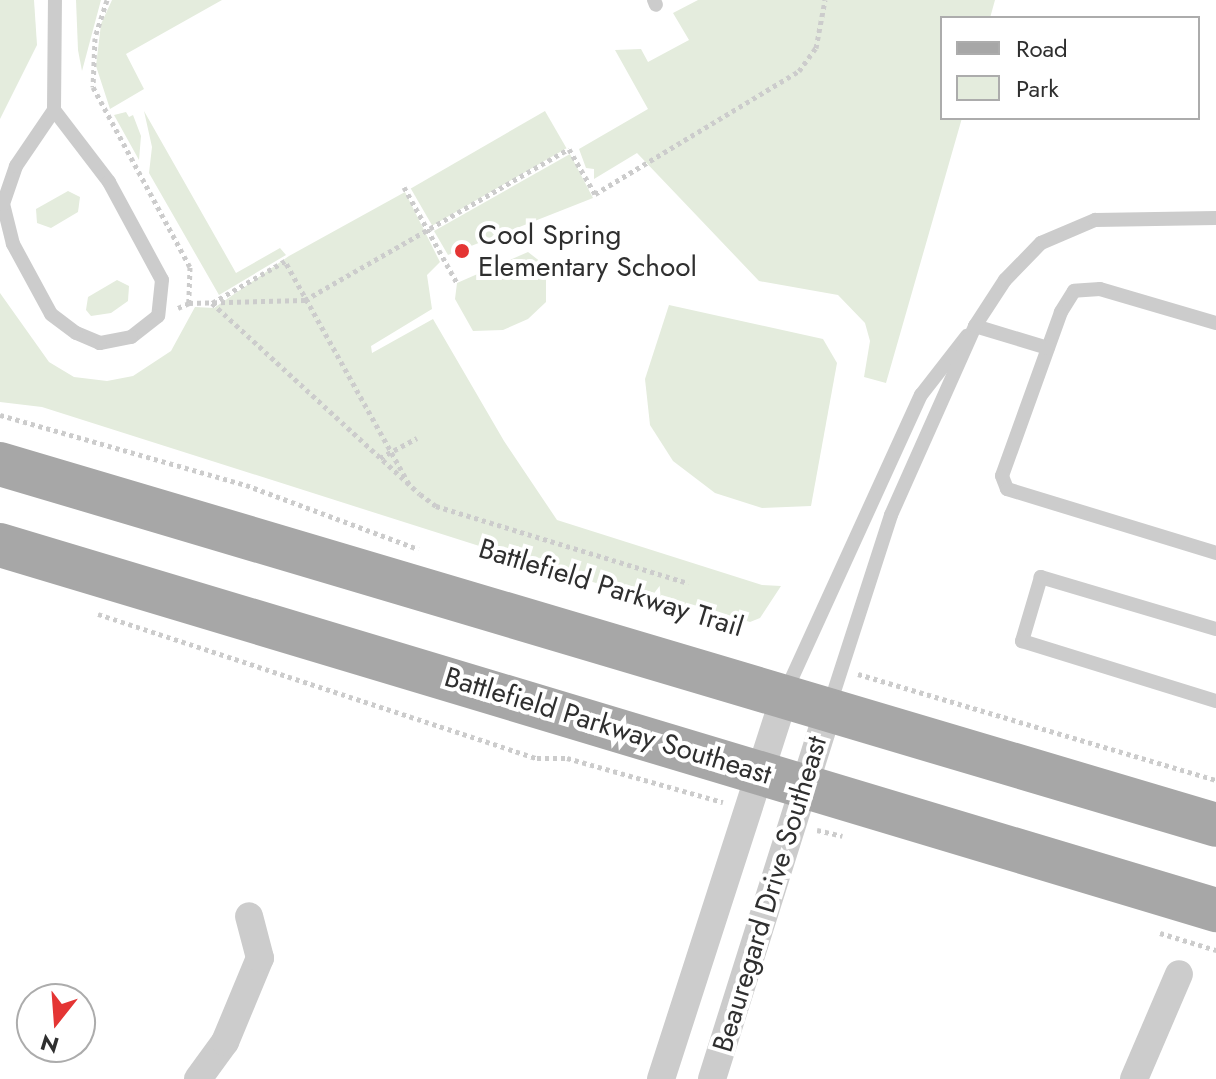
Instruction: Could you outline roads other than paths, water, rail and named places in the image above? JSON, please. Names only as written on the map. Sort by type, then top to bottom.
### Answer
[{"type":"main road","points":[[0,464],[785,695],[835,689],[1216,825]]},
{"type":"main road","name":"Battlefield Parkway Southeast","points":[[0,545],[798,803],[1216,910]]},
{"type":"street","name":"Beauregard Drive Southeast","points":[[712,1079],[835,689]]},
{"type":"street","name":"Beauregard Drive Southeast","points":[[661,1079],[785,695]]},
{"type":"street","points":[[198,1079],[225,1042],[260,958],[249,916]]},
{"type":"street","points":[[1134,1079],[1179,974]]},
{"type":"lane","points":[[54,110],[109,182],[144,240],[162,280],[158,316],[131,337],[100,343],[76,333],[51,314],[13,244],[3,204],[16,166],[54,110],[55,0]]},
{"type":"lane","points":[[785,695],[921,395],[975,326],[1005,280],[1041,243],[1095,220],[1216,218]]},
{"type":"lane","points":[[1216,323],[1100,289],[1074,291],[1048,348],[1002,476],[1007,489],[1216,553]]},
{"type":"lane","points":[[975,326],[1048,348]]},
{"type":"lane","points":[[835,689],[891,515],[975,326]]},
{"type":"lane","points":[[1216,629],[1041,577],[1022,641],[1216,701]]},
{"type":"place","name":"Cool Spring Elementary School","points":[[462,251]]}]
